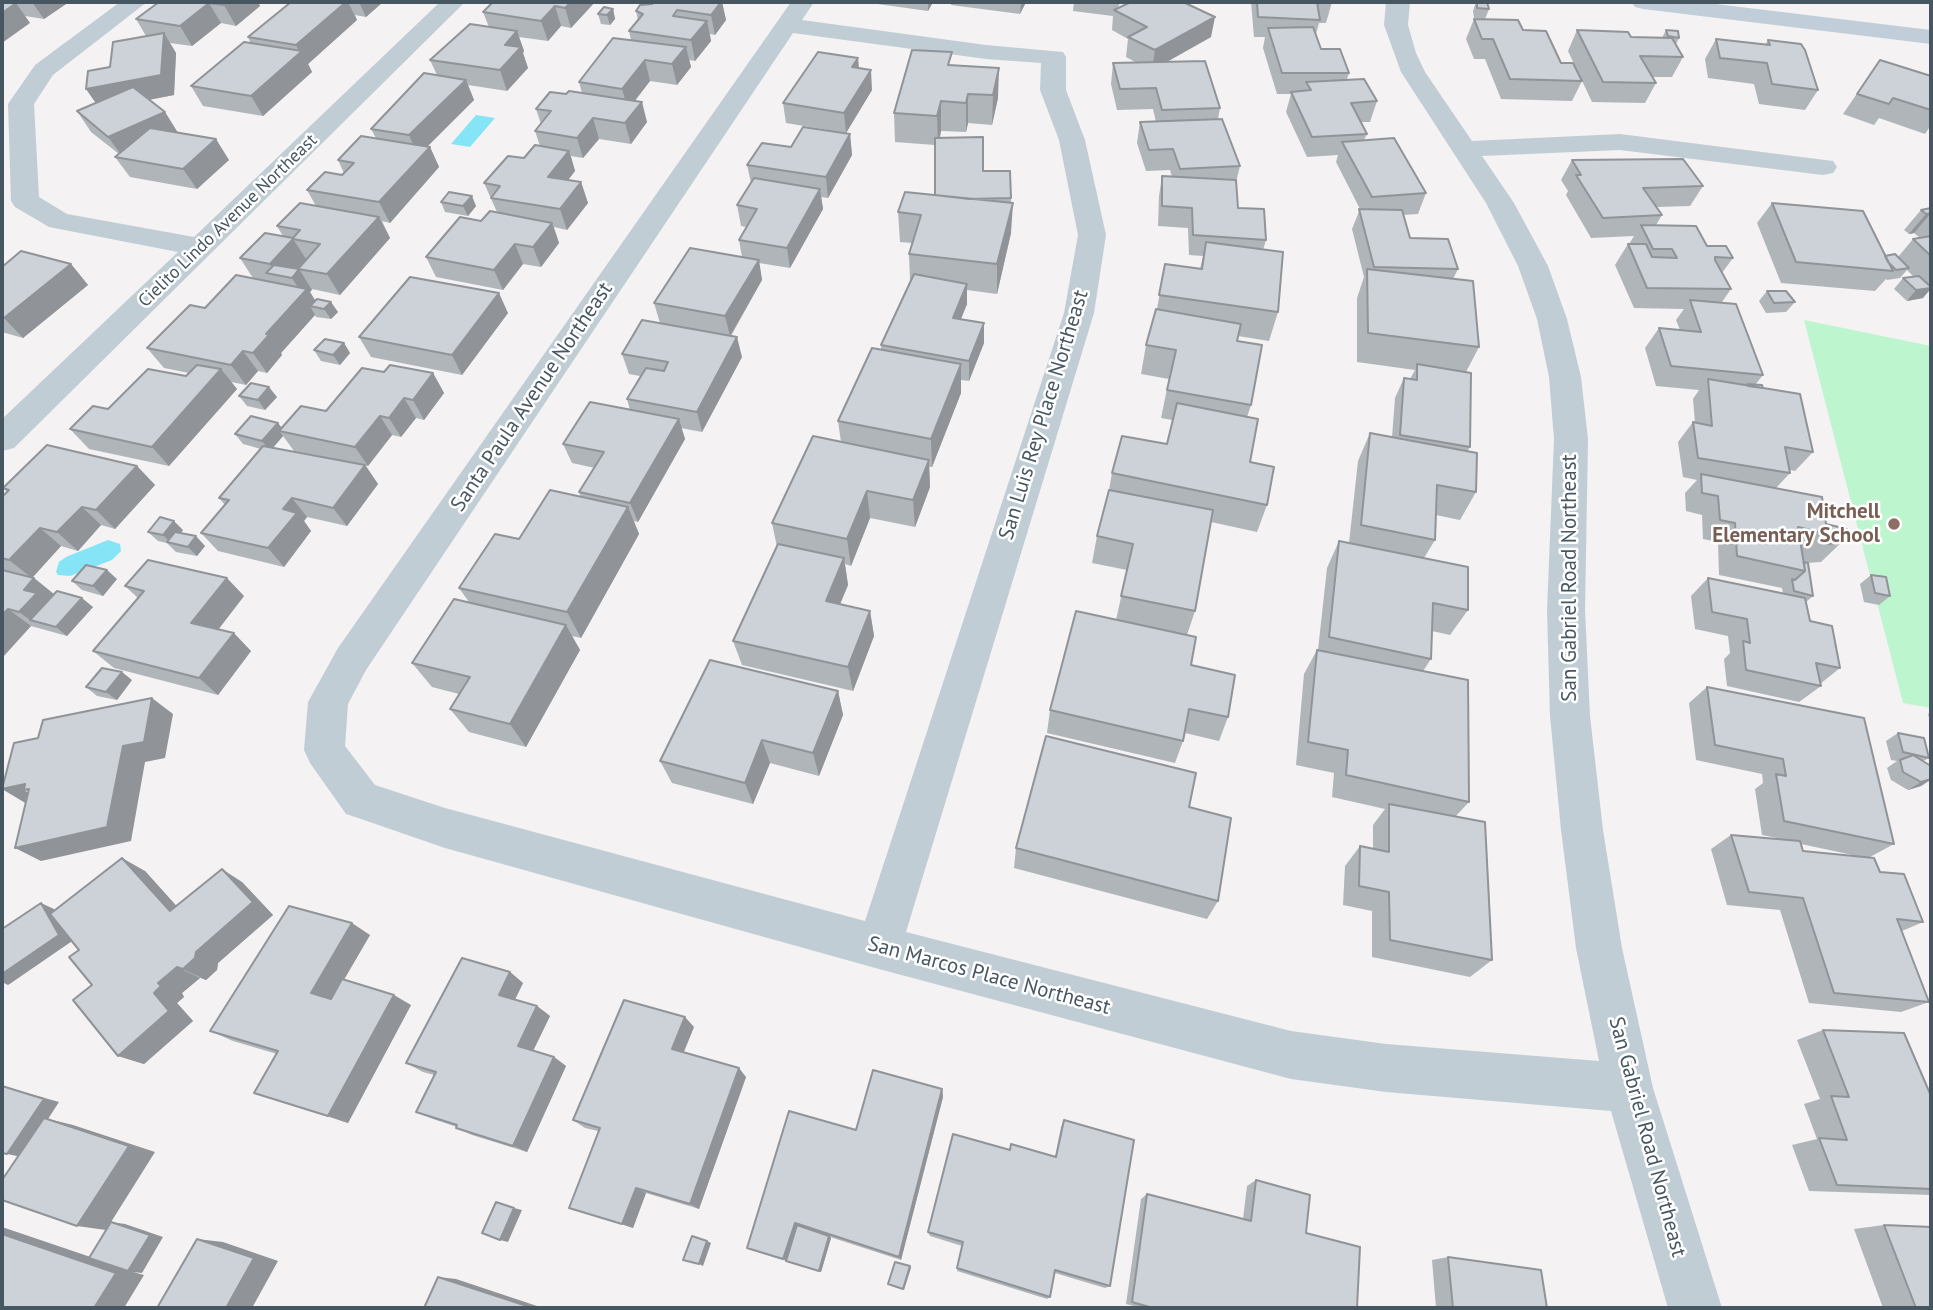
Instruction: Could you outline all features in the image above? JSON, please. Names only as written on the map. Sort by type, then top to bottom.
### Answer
[{"type":"street","points":[[135,2],[44,70],[21,104],[25,201],[59,221],[201,247]]},
{"type":"street","name":"Cielito Lindo Avenue Northeast","points":[[2,439],[453,2]]},
{"type":"street","name":"San Gabriel Road Northeast","points":[[1398,2],[1396,25],[1404,53],[1430,100],[1466,149],[1518,234],[1552,319],[1565,377],[1571,439],[1566,610],[1570,716],[1582,830],[1599,948],[1629,1088],[1695,1308]]},
{"type":"street","points":[[1643,2],[1931,37]]},
{"type":"street","name":"Santa Paula Avenue Northeast","points":[[361,800],[324,750],[328,702],[352,659],[794,13]]},
{"type":"street","name":"San Luis Rey Place Northeast","points":[[794,13],[986,52],[1054,57],[1054,90],[1072,141],[1092,235],[1079,313],[879,947]]},
{"type":"street","points":[[1466,149],[1620,142],[1823,167]]},
{"type":"street","name":"San Marcos Place Northeast","points":[[361,800],[445,828],[879,947],[1291,1055],[1386,1068],[1629,1088]]},
{"type":"green space","name":"Mitchell Elementary School","points":[[1804,320],[1931,346],[1931,708],[1903,703]]},
{"type":"water","points":[[476,115],[495,118],[470,147],[451,144]]},
{"type":"water","points":[[108,540],[120,544],[121,551],[112,560],[70,576],[58,575],[56,572],[59,562],[66,557]]},
{"type":"building","points":[[2,2],[8,2],[16,3],[2,13]]},
{"type":"building","points":[[159,2],[229,2],[224,5],[209,3],[180,26],[136,19]]},
{"type":"building","points":[[291,2],[346,2],[296,45],[248,37]]},
{"type":"building","points":[[493,2],[571,2],[565,8],[555,6],[541,21],[483,12]]},
{"type":"building","points":[[654,2],[721,2],[711,15],[677,10],[673,16],[707,21],[691,40],[629,31],[643,14],[636,11],[640,5]]},
{"type":"building","points":[[1131,2],[1183,2],[1215,17],[1155,50],[1128,37],[1147,27],[1114,10]]},
{"type":"building","points":[[1257,2],[1317,2],[1320,20],[1258,17]]},
{"type":"building","points":[[1477,2],[1487,2],[1489,9],[1477,8]]},
{"type":"building","points":[[604,7],[613,9],[607,15],[598,14]]},
{"type":"building","points":[[1474,19],[1518,20],[1523,30],[1546,31],[1561,63],[1573,63],[1582,81],[1510,79],[1493,39],[1482,39]]},
{"type":"building","points":[[470,24],[517,31],[505,45],[521,47],[500,70],[430,60]]},
{"type":"building","points":[[1313,27],[1321,49],[1340,49],[1349,73],[1282,73],[1268,28]]},
{"type":"building","points":[[1577,30],[1628,32],[1631,37],[1672,38],[1683,57],[1640,56],[1656,83],[1603,82]]},
{"type":"building","points":[[1666,30],[1678,31],[1679,38],[1668,36]]},
{"type":"building","points":[[164,33],[161,75],[86,89],[88,71],[110,67],[113,42]]},
{"type":"building","points":[[613,38],[686,47],[672,64],[645,60],[622,89],[579,82]]},
{"type":"building","points":[[1716,39],[1770,45],[1768,40],[1801,44],[1818,90],[1772,84],[1767,63],[1720,58]]},
{"type":"building","points":[[244,42],[302,51],[251,96],[191,86]]},
{"type":"building","points":[[912,50],[952,52],[948,65],[999,68],[993,95],[968,94],[966,103],[941,101],[937,116],[894,113]]},
{"type":"building","points":[[818,52],[858,58],[852,67],[871,70],[844,113],[783,103]]},
{"type":"building","points":[[1880,60],[1931,76],[1931,110],[1893,98],[1889,104],[1857,94]]},
{"type":"building","points":[[1205,61],[1220,108],[1162,110],[1156,88],[1120,89],[1113,63]]},
{"type":"building","points":[[424,73],[466,80],[409,135],[371,129]]},
{"type":"building","points":[[1364,79],[1377,101],[1351,103],[1367,134],[1312,137],[1291,92],[1311,90],[1306,82]]},
{"type":"building","points":[[133,87],[165,112],[108,137],[77,111]]},
{"type":"building","points":[[569,91],[642,102],[625,123],[593,118],[577,138],[535,131],[551,111],[536,109],[550,92],[566,94]]},
{"type":"building","points":[[1222,119],[1240,166],[1180,169],[1173,149],[1149,150],[1140,122]]},
{"type":"building","points":[[803,127],[850,134],[826,177],[747,165],[762,143],[791,147]]},
{"type":"building","points":[[150,128],[216,139],[183,169],[115,157]]},
{"type":"building","points":[[361,136],[430,147],[379,202],[307,190],[325,172],[342,175],[354,163],[338,160]]},
{"type":"building","points":[[983,137],[983,171],[1010,171],[1011,198],[969,199],[935,195],[935,138]]},
{"type":"building","points":[[1394,138],[1426,193],[1372,197],[1342,142]]},
{"type":"building","points":[[535,145],[569,151],[548,177],[581,182],[560,209],[491,198],[500,186],[484,183],[508,156],[524,158]]},
{"type":"building","points":[[1683,159],[1703,186],[1643,188],[1662,215],[1603,218],[1576,175],[1581,175],[1572,160]]},
{"type":"building","points":[[1162,176],[1236,180],[1238,208],[1264,209],[1266,240],[1193,235],[1192,208],[1162,206]]},
{"type":"building","points":[[754,178],[820,189],[787,248],[739,240],[757,209],[737,205]]},
{"type":"building","points":[[449,192],[472,196],[463,206],[441,202]]},
{"type":"building","points":[[905,192],[1013,203],[997,264],[909,254],[921,215],[898,212]]},
{"type":"building","points":[[300,203],[379,217],[327,274],[298,269],[320,244],[293,239],[270,264],[240,258],[265,233],[293,238],[300,230],[277,226]]},
{"type":"building","points":[[1772,203],[1863,211],[1893,271],[1796,262]]},
{"type":"building","points":[[1931,208],[1931,213],[1926,214],[1921,210]]},
{"type":"building","points":[[1359,209],[1402,210],[1410,238],[1448,239],[1458,269],[1374,267]]},
{"type":"building","points":[[490,211],[552,223],[533,247],[515,244],[494,270],[426,257],[460,217],[481,221]]},
{"type":"building","points":[[1641,225],[1696,226],[1707,246],[1726,246],[1733,258],[1715,257],[1715,260],[1731,289],[1647,288],[1628,244],[1646,244],[1652,257],[1677,258],[1672,249],[1653,249]]},
{"type":"building","points":[[1931,236],[1931,256],[1913,239]]},
{"type":"building","points":[[1206,242],[1283,252],[1278,312],[1159,295],[1165,264],[1202,269]]},
{"type":"building","points":[[690,248],[759,260],[725,316],[654,303]]},
{"type":"building","points":[[21,251],[71,264],[4,318],[2,267]]},
{"type":"building","points":[[1895,254],[1909,268],[1896,270],[1888,262],[1885,256]]},
{"type":"building","points":[[274,265],[299,269],[292,278],[266,273]]},
{"type":"building","points":[[1367,269],[1473,281],[1479,347],[1368,333]]},
{"type":"building","points":[[914,274],[967,284],[953,318],[984,323],[969,361],[881,345]]},
{"type":"building","points":[[236,275],[307,289],[266,334],[269,335],[253,353],[243,351],[231,365],[147,348],[190,305],[205,308]]},
{"type":"building","points":[[1919,276],[1931,288],[1916,290],[1903,278]]},
{"type":"building","points":[[410,277],[499,293],[452,355],[359,337]]},
{"type":"building","points":[[1767,291],[1786,291],[1795,302],[1774,303]]},
{"type":"building","points":[[317,299],[331,302],[324,309],[310,306]]},
{"type":"building","points":[[1690,300],[1736,304],[1763,375],[1671,366],[1659,328],[1701,332]]},
{"type":"building","points":[[1156,309],[1241,324],[1237,341],[1262,345],[1251,405],[1167,390],[1176,350],[1146,345]]},
{"type":"building","points":[[642,320],[737,337],[697,412],[627,399],[646,368],[664,371],[668,362],[622,354]]},
{"type":"building","points":[[325,339],[344,343],[333,355],[314,350]]},
{"type":"building","points":[[872,348],[961,364],[931,439],[838,421]]},
{"type":"building","points":[[1417,364],[1471,373],[1470,447],[1400,435],[1404,378],[1417,380]]},
{"type":"building","points":[[197,365],[221,369],[152,447],[70,429],[93,406],[108,409],[148,369],[186,376]]},
{"type":"building","points":[[390,365],[433,373],[413,400],[404,398],[389,418],[380,416],[355,447],[279,431],[301,406],[326,411],[362,368],[384,372]]},
{"type":"building","points":[[1708,379],[1800,394],[1813,452],[1785,447],[1790,473],[1698,458],[1693,422],[1712,426]]},
{"type":"building","points":[[251,383],[269,387],[258,400],[239,396]]},
{"type":"building","points":[[1747,384],[1762,385],[1763,388],[1748,386]]},
{"type":"building","points":[[590,402],[679,419],[630,503],[579,492],[604,452],[563,444]]},
{"type":"building","points":[[1177,403],[1258,419],[1250,462],[1274,467],[1267,505],[1112,473],[1122,436],[1167,444]]},
{"type":"building","points":[[251,416],[278,423],[262,441],[235,434]]},
{"type":"building","points":[[1370,433],[1477,453],[1476,492],[1437,485],[1435,540],[1361,525]]},
{"type":"building","points":[[813,436],[929,460],[913,500],[867,491],[847,539],[772,523]]},
{"type":"building","points":[[47,445],[137,466],[96,510],[82,507],[57,532],[40,528],[9,560],[2,558],[2,497],[9,490],[3,488]]},
{"type":"building","points":[[263,446],[365,465],[333,508],[292,498],[283,509],[297,513],[268,548],[201,533],[229,500],[219,498]]},
{"type":"building","points":[[1701,474],[1822,497],[1826,524],[1847,529],[1845,539],[1841,543],[1826,544],[1819,532],[1798,527],[1805,571],[1737,556],[1735,523],[1720,520],[1718,496],[1702,493]]},
{"type":"building","points":[[550,490],[628,507],[567,612],[459,588],[495,534],[519,539]]},
{"type":"building","points":[[1109,490],[1213,510],[1195,611],[1121,596],[1133,544],[1097,536]]},
{"type":"building","points":[[160,517],[174,521],[163,535],[148,532]]},
{"type":"building","points":[[175,532],[196,536],[188,547],[167,542]]},
{"type":"building","points":[[1339,541],[1468,567],[1468,610],[1433,603],[1431,659],[1329,637]]},
{"type":"building","points":[[778,544],[844,558],[826,601],[870,611],[848,667],[733,641]]},
{"type":"building","points":[[148,560],[227,578],[191,623],[234,633],[199,678],[93,651],[144,591],[125,586]]},
{"type":"building","points":[[1804,562],[1808,563],[1813,596],[1794,591],[1792,579],[1795,580],[1805,571]]},
{"type":"building","points":[[86,565],[107,570],[93,586],[72,581]]},
{"type":"building","points":[[2,570],[34,578],[24,590],[37,593],[19,612],[8,609],[2,615]]},
{"type":"building","points":[[1871,575],[1886,577],[1890,596],[1875,593]]},
{"type":"building","points":[[1708,578],[1805,598],[1810,621],[1832,626],[1840,668],[1816,663],[1821,686],[1746,670],[1743,641],[1750,643],[1747,619],[1712,612]]},
{"type":"building","points":[[57,591],[82,598],[56,627],[30,620]]},
{"type":"building","points":[[454,599],[566,625],[510,724],[450,709],[470,677],[412,663]]},
{"type":"building","points":[[1076,611],[1196,637],[1191,665],[1235,675],[1228,717],[1189,709],[1183,741],[1050,710]]},
{"type":"building","points":[[1317,650],[1468,680],[1469,802],[1346,775],[1348,750],[1308,742]]},
{"type":"building","points":[[710,660],[838,691],[813,753],[762,740],[745,783],[660,761]]},
{"type":"building","points":[[102,668],[122,672],[106,692],[86,687]]},
{"type":"building","points":[[1707,687],[1864,718],[1894,844],[1784,821],[1776,774],[1786,776],[1783,759],[1715,745]]},
{"type":"building","points":[[152,698],[144,742],[123,746],[107,827],[15,848],[29,789],[24,790],[25,784],[2,789],[14,743],[38,738],[43,720]]},
{"type":"building","points":[[1898,733],[1924,738],[1929,758],[1903,752]]},
{"type":"building","points":[[1046,736],[1196,773],[1189,807],[1231,818],[1218,901],[1016,848]]},
{"type":"building","points":[[1913,755],[1931,766],[1931,779],[1921,782],[1903,772],[1900,760]]},
{"type":"building","points":[[1389,804],[1485,822],[1492,960],[1390,940],[1389,892],[1359,886],[1360,846],[1389,852]]},
{"type":"building","points":[[1731,835],[1800,841],[1803,851],[1874,858],[1880,872],[1904,874],[1923,922],[1897,919],[1929,1002],[1834,993],[1803,898],[1749,892]]},
{"type":"building","points":[[122,858],[170,911],[222,869],[253,902],[196,952],[195,958],[183,969],[177,967],[158,983],[161,986],[154,993],[169,1011],[118,1056],[73,1000],[92,985],[69,957],[79,950],[50,914]]},
{"type":"building","points":[[41,903],[59,935],[2,974],[2,929]]},
{"type":"building","points":[[289,906],[352,923],[311,993],[331,999],[342,979],[394,995],[328,1116],[254,1093],[278,1051],[210,1031]]},
{"type":"building","points":[[462,958],[510,972],[499,995],[537,1006],[518,1046],[554,1057],[513,1146],[416,1112],[436,1072],[406,1063]]},
{"type":"building","points":[[624,1000],[685,1017],[672,1049],[739,1068],[690,1204],[636,1188],[622,1224],[569,1208],[600,1128],[573,1120]]},
{"type":"building","points":[[1823,1030],[1904,1033],[1931,1096],[1931,1189],[1837,1185],[1819,1138],[1847,1140],[1831,1096],[1849,1097]]},
{"type":"building","points":[[873,1070],[942,1089],[899,1257],[795,1223],[783,1259],[747,1248],[789,1111],[856,1130]]},
{"type":"building","points":[[2,1086],[44,1099],[7,1154],[2,1153]]},
{"type":"building","points":[[44,1118],[129,1146],[77,1226],[2,1200],[2,1180]]},
{"type":"building","points":[[1064,1120],[1134,1140],[1110,1286],[1055,1270],[1050,1297],[957,1268],[963,1242],[928,1232],[953,1134],[1010,1150],[1011,1144],[1056,1157]]},
{"type":"building","points":[[1256,1180],[1310,1195],[1306,1233],[1360,1247],[1357,1308],[1153,1308],[1132,1302],[1147,1194],[1251,1221]]},
{"type":"building","points":[[496,1202],[514,1208],[500,1240],[482,1233]]},
{"type":"building","points":[[111,1222],[150,1235],[128,1271],[89,1258]]},
{"type":"building","points":[[797,1225],[829,1236],[819,1271],[786,1261]]},
{"type":"building","points":[[1884,1225],[1931,1227],[1931,1308],[1916,1308]]},
{"type":"building","points":[[2,1234],[116,1273],[94,1308],[2,1308]]},
{"type":"building","points":[[692,1236],[707,1241],[699,1264],[683,1260]]},
{"type":"building","points":[[197,1239],[254,1258],[226,1308],[157,1308]]},
{"type":"building","points":[[1448,1257],[1541,1270],[1547,1308],[1453,1308]]},
{"type":"building","points":[[895,1262],[910,1266],[903,1289],[888,1284]]},
{"type":"building","points":[[438,1277],[533,1308],[424,1308]]},
{"type":"place","name":"Mitchell Elementary School","points":[[1894,524]]}]
